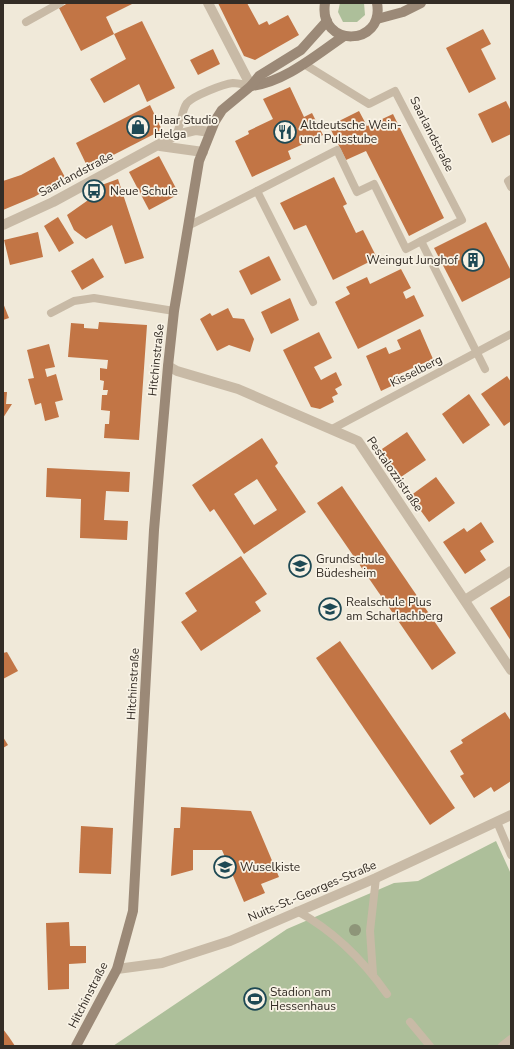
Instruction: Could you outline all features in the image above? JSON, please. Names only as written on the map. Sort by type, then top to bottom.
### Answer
[{"type":"main road","points":[[325,3],[324,13],[326,21],[331,28],[344,36],[352,37],[367,32],[376,19],[378,12],[377,3]]},
{"type":"main road","points":[[376,19],[403,12],[421,3]]},
{"type":"main road","points":[[203,152],[210,132],[222,110],[251,86],[259,76],[301,50],[326,21]]},
{"type":"main road","points":[[251,86],[263,85],[304,64],[344,36]]},
{"type":"main road","name":"Hitchinstraße","points":[[76,1046],[117,969],[134,911],[154,530],[168,366],[174,311],[199,161],[203,152]]},
{"type":"street","points":[[208,3],[251,86]]},
{"type":"street","name":"Saarlandstraße","points":[[3,225],[53,202],[160,146],[176,135],[196,130],[210,132]]},
{"type":"street","points":[[160,146],[203,152]]},
{"type":"street","name":"Pestalozzistraße","points":[[168,366],[177,371],[238,389],[358,441],[511,670]]},
{"type":"street","points":[[464,600],[511,571]]},
{"type":"street","name":"Nuits-St.-Georges-Straße","points":[[117,969],[168,961],[230,941],[376,878],[511,815]]},
{"type":"lane","points":[[26,22],[60,3]]},
{"type":"lane","name":"Saarlandstraße","points":[[257,191],[337,150],[358,192],[374,184],[406,249],[462,220],[395,91],[369,104],[304,64]]},
{"type":"lane","points":[[176,135],[181,125],[184,110],[188,102],[223,85],[234,83],[251,86]]},
{"type":"lane","points":[[511,179],[508,181],[511,187]]},
{"type":"lane","points":[[188,226],[257,191],[313,302]]},
{"type":"lane","points":[[421,241],[485,369]]},
{"type":"lane","name":"Hitchinstraße","points":[[51,313],[74,301],[94,298],[174,311]]},
{"type":"lane","name":"Kisselberg","points":[[332,429],[511,334]]},
{"type":"lane","points":[[497,822],[511,855]]},
{"type":"lane","points":[[373,974],[370,931],[376,878]]},
{"type":"lane","points":[[297,911],[318,923],[341,942],[373,974],[387,994]]},
{"type":"lane","points":[[410,1022],[430,1046]]},
{"type":"lane","points":[[502,1046],[511,1039]]},
{"type":"green space","points":[[340,3],[364,3],[365,15],[357,22],[343,22],[338,12]]},
{"type":"green space","points":[[496,841],[511,874],[511,1046],[113,1046],[287,929],[394,883],[418,881]]},
{"type":"building","points":[[68,3],[134,3],[106,17],[114,34],[81,51],[59,8]]},
{"type":"building","points":[[218,3],[247,3],[259,25],[267,21],[269,25],[288,15],[299,35],[255,60],[244,56]]},
{"type":"building","points":[[142,21],[175,88],[147,102],[139,84],[104,103],[90,79],[126,59],[114,34]]},
{"type":"building","points":[[483,29],[491,44],[481,49],[496,79],[469,93],[446,48]]},
{"type":"building","points":[[213,49],[220,64],[198,75],[190,60]]},
{"type":"building","name":"Altdeutsche Wein- und Pulsstube","points":[[290,87],[304,117],[312,113],[323,135],[288,151],[291,159],[252,177],[235,141],[249,134],[248,131],[273,119],[263,99]]},
{"type":"building","points":[[506,101],[511,111],[511,134],[492,143],[478,114]]},
{"type":"building","points":[[150,105],[162,130],[88,168],[76,143]]},
{"type":"building","points":[[359,111],[367,126],[393,114],[444,218],[409,236],[366,151],[346,160],[329,126]]},
{"type":"building","points":[[159,156],[179,194],[149,210],[129,172]]},
{"type":"building","points":[[54,157],[66,179],[34,197],[3,210],[3,181],[21,175]]},
{"type":"building","points":[[334,177],[347,204],[343,206],[356,233],[363,230],[377,258],[333,280],[306,225],[294,230],[280,203]]},
{"type":"building","points":[[118,179],[144,258],[125,264],[112,225],[86,239],[74,230],[67,215],[101,191],[99,186]]},
{"type":"building","points":[[58,217],[74,243],[59,252],[44,226]]},
{"type":"building","name":"Weingut Junghof","points":[[486,222],[511,271],[511,277],[462,302],[434,248]]},
{"type":"building","points":[[38,232],[43,257],[10,265],[4,240]]},
{"type":"building","points":[[269,256],[281,280],[251,295],[239,271]]},
{"type":"building","points":[[93,258],[104,277],[82,290],[71,271]]},
{"type":"building","points":[[401,269],[411,288],[403,292],[406,299],[414,295],[424,316],[358,349],[335,302],[350,294],[346,287],[367,277],[370,284]]},
{"type":"building","points":[[290,298],[299,320],[271,334],[261,312]]},
{"type":"building","points":[[3,303],[9,318],[3,320]]},
{"type":"building","points":[[228,308],[233,318],[244,319],[254,339],[250,352],[229,345],[217,351],[200,319],[210,313],[212,316]]},
{"type":"building","points":[[99,322],[147,325],[139,440],[104,438],[105,424],[109,424],[110,411],[101,410],[102,395],[107,395],[108,390],[103,390],[104,381],[100,380],[100,368],[107,369],[108,360],[68,357],[71,323],[84,324],[84,328],[98,329]]},
{"type":"building","points":[[420,329],[433,359],[397,375],[400,382],[381,391],[366,356],[386,347],[389,354],[401,349],[397,340]]},
{"type":"building","points":[[319,332],[332,358],[314,367],[321,380],[336,372],[342,385],[335,389],[338,394],[332,397],[334,402],[320,409],[311,407],[283,350]]},
{"type":"building","points":[[49,344],[55,367],[45,369],[47,377],[56,374],[63,400],[55,402],[59,417],[45,421],[41,403],[35,405],[28,379],[34,378],[27,350]]},
{"type":"building","points":[[507,376],[511,382],[511,421],[504,426],[481,394]]},
{"type":"building","points":[[3,392],[7,392],[6,404],[12,404],[3,418]]},
{"type":"building","points":[[469,394],[490,425],[463,444],[442,414]]},
{"type":"building","points":[[407,432],[426,460],[398,479],[379,451]]},
{"type":"building","points":[[262,438],[278,463],[275,466],[306,512],[244,554],[214,509],[210,512],[192,485]],"holes":[[[257,479],[277,510],[254,525],[234,494]]]},
{"type":"building","points":[[47,468],[130,472],[129,492],[106,491],[104,520],[128,521],[127,540],[80,538],[81,499],[46,497]]},
{"type":"building","points":[[436,477],[455,503],[429,522],[410,496]]},
{"type":"building","points":[[342,486],[456,653],[432,670],[317,503]]},
{"type":"building","points":[[481,522],[494,542],[480,551],[486,560],[465,574],[443,542],[464,528],[467,532]]},
{"type":"building","points":[[241,556],[267,594],[255,602],[261,611],[201,651],[181,622],[197,611],[185,593]]},
{"type":"building","points":[[511,595],[511,641],[490,608]]},
{"type":"building","points":[[340,641],[455,808],[430,825],[316,658]]},
{"type":"building","points":[[7,652],[18,671],[3,679],[3,653]]},
{"type":"building","points":[[505,712],[511,721],[511,781],[494,792],[491,787],[474,798],[460,776],[464,774],[450,751],[463,743],[461,740]]},
{"type":"building","points":[[3,737],[8,745],[3,748]]},
{"type":"building","points":[[181,807],[251,811],[279,877],[261,884],[265,893],[244,902],[222,850],[193,850],[193,870],[171,876],[174,828],[180,828]]},
{"type":"building","points":[[81,826],[113,828],[111,874],[79,873]]},
{"type":"building","points":[[69,922],[70,946],[86,946],[86,963],[69,964],[69,989],[48,990],[46,923]]},
{"type":"building","points":[[3,1029],[9,1037],[15,1046],[3,1046]]},
{"type":"place","name":"Haar Studio Helga","points":[[138,127]]},
{"type":"place","name":"Altdeutsche Wein- und Pulsstube","points":[[285,132]]},
{"type":"place","name":"Neue Schule","points":[[94,191]]},
{"type":"place","name":"Weingut Junghof","points":[[473,260]]},
{"type":"place","name":"Grundschule Büdesheim","points":[[300,566]]},
{"type":"place","name":"Realschule Plus am Scharlachberg","points":[[330,609]]},
{"type":"place","name":"Wuselkiste","points":[[225,867]]},
{"type":"place","name":"Stadion am Hessenhaus","points":[[255,999]]}]
